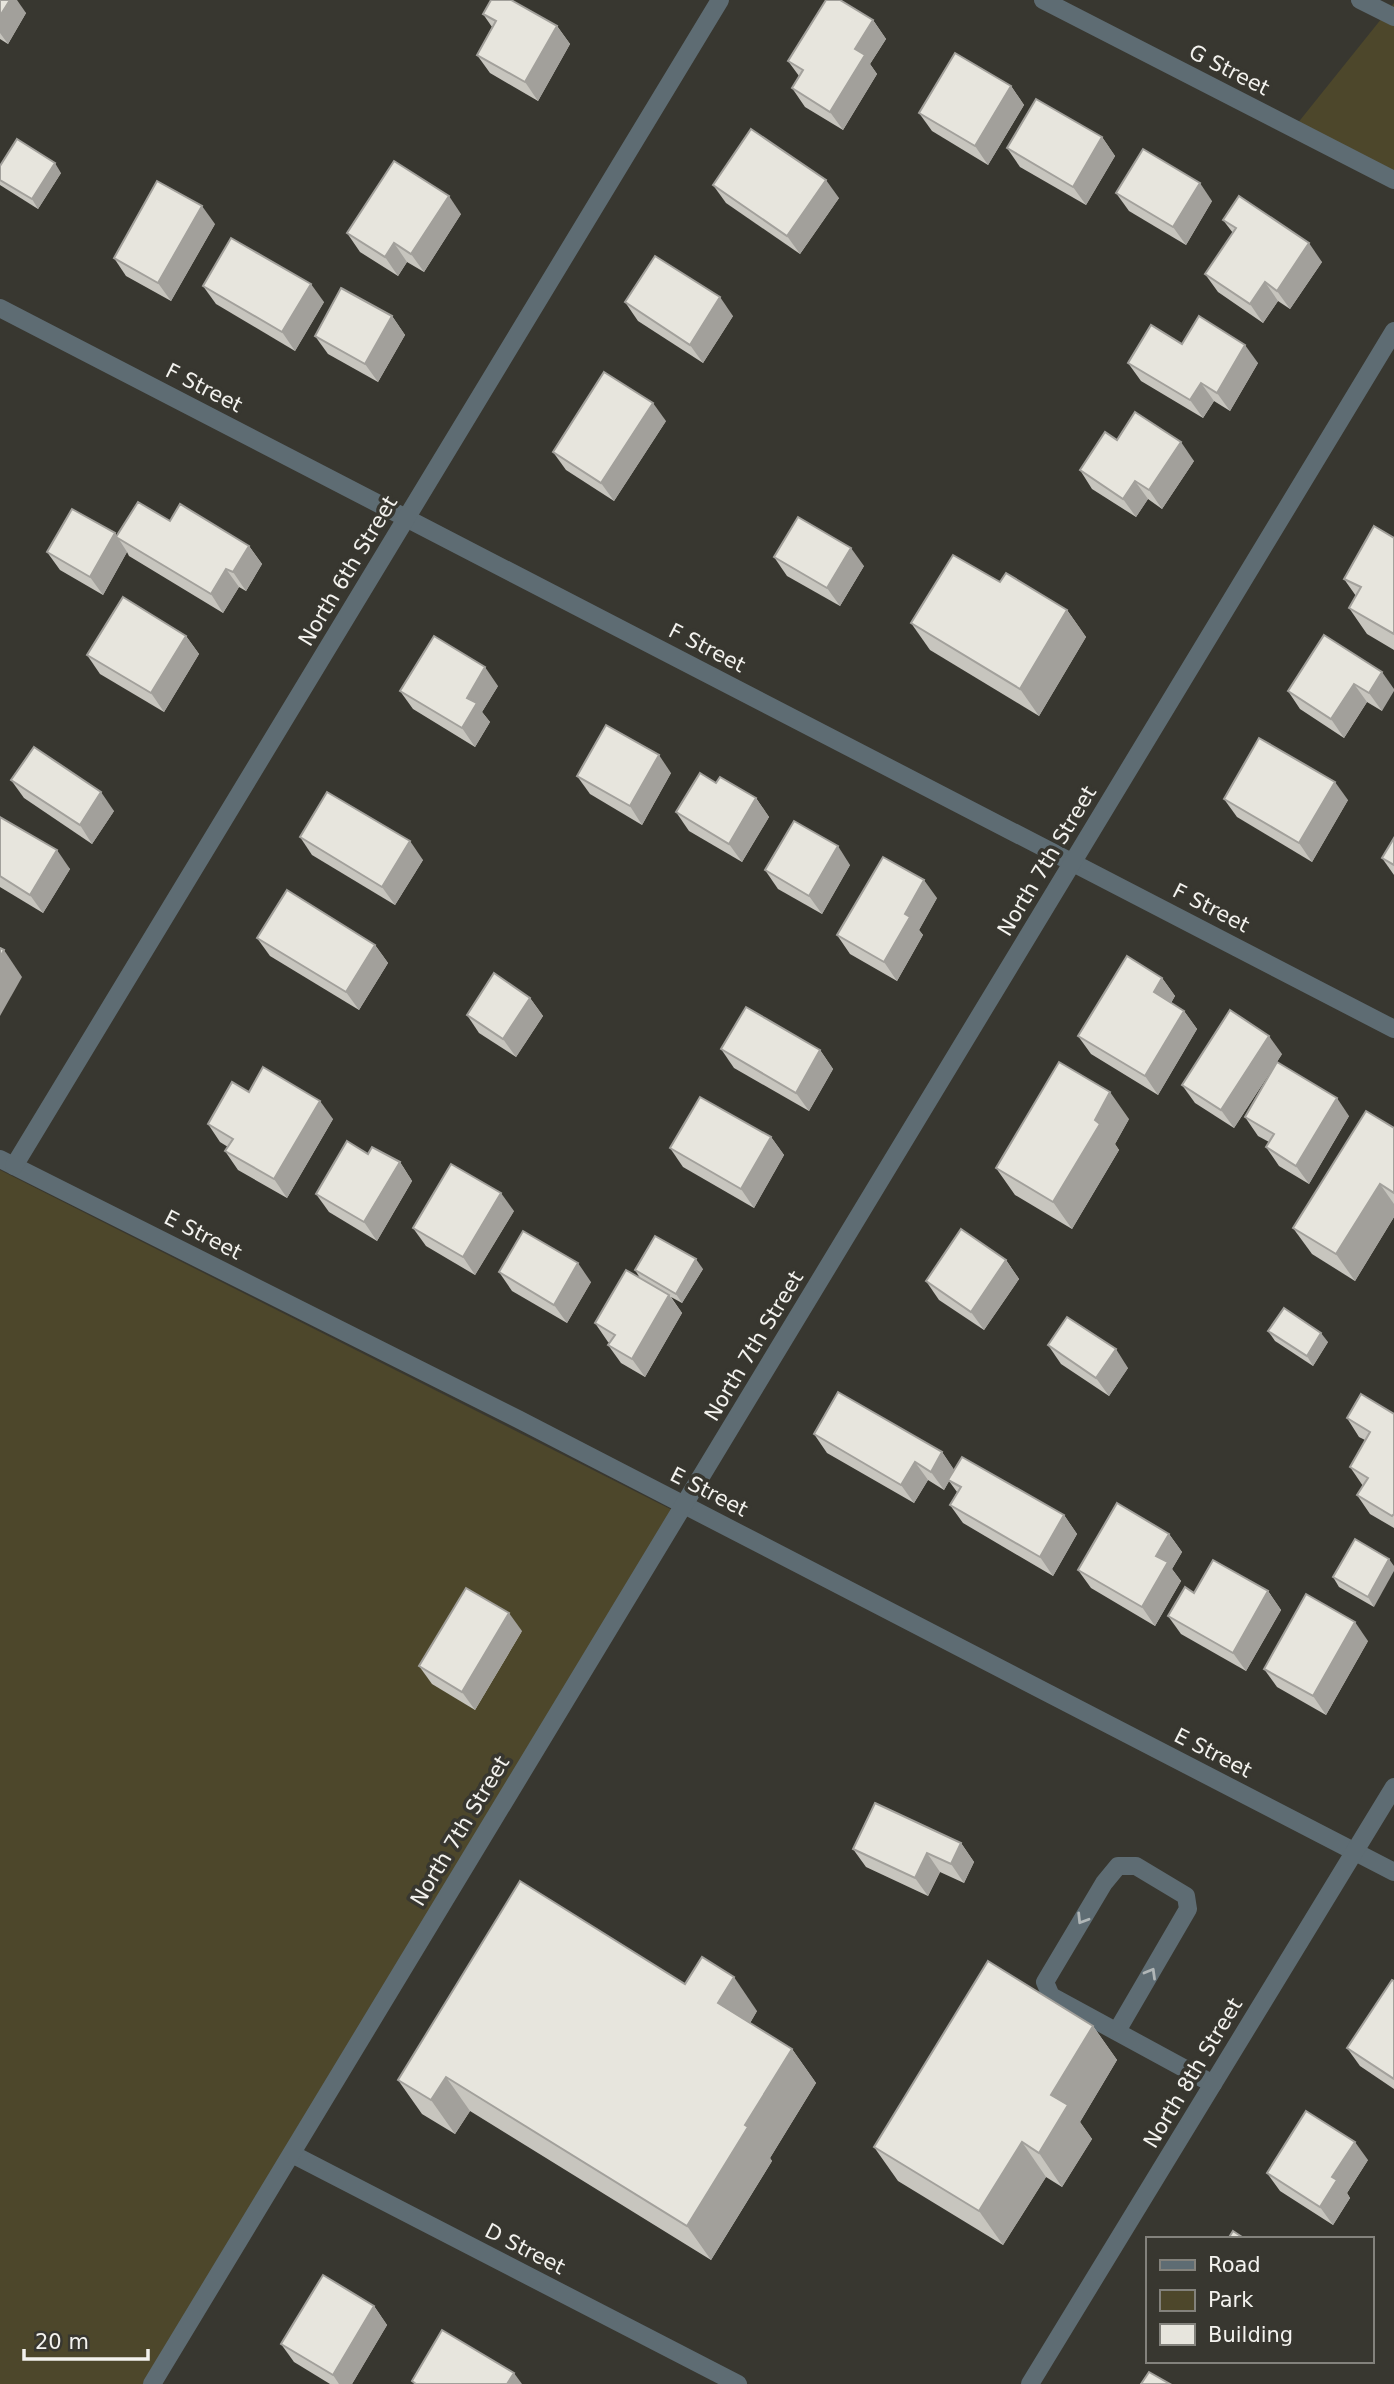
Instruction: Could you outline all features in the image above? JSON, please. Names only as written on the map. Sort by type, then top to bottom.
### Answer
[{"type":"street","name":"North 6th Street","points":[[7,1162],[407,518],[720,0]]},
{"type":"street","name":"G Street","points":[[1042,0],[1394,180]]},
{"type":"street","points":[[1360,0],[1394,18]]},
{"type":"street","name":"F Street","points":[[0,308],[1394,1029]]},
{"type":"street","name":"North 7th Street","points":[[152,2384],[1394,331]]},
{"type":"street","name":"E Street","points":[[7,1162],[518,1419],[1394,1872]]},
{"type":"street","name":"North 8th Street","points":[[1030,2384],[1394,1787]]},
{"type":"street","points":[[1116,2031],[1188,1909],[1186,1896],[1136,1866],[1118,1866],[1104,1883],[1045,1982],[1051,1996],[1213,2084]]},
{"type":"street","name":"D Street","points":[[292,2154],[738,2384]]},
{"type":"green space","points":[[1394,3],[1394,181],[1293,129]]},
{"type":"green space","points":[[0,1170],[678,1513],[155,2384],[0,2384]]},
{"type":"building","points":[[0,0],[10,0],[0,16]]},
{"type":"building","points":[[491,0],[511,0],[557,26],[525,82],[477,55],[496,21],[483,14]]},
{"type":"building","points":[[826,0],[840,0],[873,20],[855,49],[865,55],[830,112],[792,88],[803,70],[788,61]]},
{"type":"building","points":[[955,53],[1011,86],[975,146],[919,113]]},
{"type":"building","points":[[1036,99],[1102,137],[1073,187],[1007,148]]},
{"type":"building","points":[[751,129],[826,180],[787,236],[713,185]]},
{"type":"building","points":[[17,139],[55,163],[32,199],[0,180],[0,166]]},
{"type":"building","points":[[1143,149],[1200,183],[1173,227],[1116,193]]},
{"type":"building","points":[[394,161],[449,196],[411,254],[394,243],[385,257],[347,233]]},
{"type":"building","points":[[157,181],[202,206],[158,283],[114,258]]},
{"type":"building","points":[[1239,196],[1309,243],[1277,291],[1265,282],[1250,304],[1205,274],[1236,228],[1223,220]]},
{"type":"building","points":[[231,238],[311,284],[282,332],[203,286]]},
{"type":"building","points":[[655,256],[720,297],[690,345],[625,302]]},
{"type":"building","points":[[341,288],[392,316],[365,364],[315,336]]},
{"type":"building","points":[[1199,316],[1245,345],[1217,393],[1201,383],[1190,400],[1128,363],[1151,325],[1182,344]]},
{"type":"building","points":[[604,372],[653,403],[601,483],[553,452]]},
{"type":"building","points":[[1135,412],[1181,442],[1149,490],[1135,481],[1123,499],[1080,470],[1105,432],[1117,440]]},
{"type":"building","points":[[138,502],[170,521],[180,504],[249,546],[233,572],[226,569],[211,594],[116,537]]},
{"type":"building","points":[[72,509],[115,533],[90,577],[47,552]]},
{"type":"building","points":[[798,517],[851,548],[827,588],[774,557]]},
{"type":"building","points":[[1374,526],[1394,538],[1394,634],[1349,608],[1361,587],[1344,579]]},
{"type":"building","points":[[953,555],[1000,582],[1006,573],[1067,610],[1020,689],[911,623]]},
{"type":"building","points":[[123,597],[186,636],[151,693],[87,655]]},
{"type":"building","points":[[1324,635],[1382,672],[1369,693],[1354,684],[1331,719],[1288,691]]},
{"type":"building","points":[[434,636],[485,667],[467,698],[477,703],[462,728],[400,691]]},
{"type":"building","points":[[606,725],[659,755],[630,806],[577,776]]},
{"type":"building","points":[[1259,738],[1335,782],[1299,843],[1224,799]]},
{"type":"building","points":[[34,747],[101,792],[80,825],[11,780]]},
{"type":"building","points":[[700,773],[716,783],[720,777],[756,798],[729,844],[676,812]]},
{"type":"building","points":[[327,792],[410,841],[382,887],[300,837]]},
{"type":"building","points":[[0,817],[57,850],[30,895],[0,876]]},
{"type":"building","points":[[794,821],[838,846],[809,896],[765,870]]},
{"type":"building","points":[[1394,838],[1394,865],[1382,858]]},
{"type":"building","points":[[883,857],[924,880],[905,914],[910,917],[884,962],[837,935]]},
{"type":"building","points":[[287,890],[375,945],[346,992],[257,938]]},
{"type":"building","points":[[1127,956],[1162,978],[1154,992],[1184,1011],[1145,1076],[1078,1036]]},
{"type":"building","points":[[494,973],[530,998],[503,1039],[467,1015]]},
{"type":"building","points":[[746,1007],[820,1050],[796,1093],[721,1049]]},
{"type":"building","points":[[1230,1010],[1269,1036],[1221,1110],[1182,1085]]},
{"type":"building","points":[[1059,1062],[1110,1092],[1095,1120],[1100,1124],[1053,1202],[996,1168]]},
{"type":"building","points":[[1277,1062],[1337,1098],[1296,1166],[1266,1147],[1274,1134],[1245,1117]]},
{"type":"building","points":[[263,1067],[320,1101],[274,1179],[225,1151],[233,1139],[208,1124],[232,1082],[249,1092]]},
{"type":"building","points":[[700,1097],[771,1137],[741,1189],[670,1148]]},
{"type":"building","points":[[1366,1111],[1394,1128],[1394,1193],[1380,1184],[1336,1254],[1293,1228]]},
{"type":"building","points":[[347,1141],[368,1154],[372,1147],[400,1162],[364,1222],[316,1194]]},
{"type":"building","points":[[451,1164],[501,1193],[463,1257],[413,1228]]},
{"type":"building","points":[[961,1229],[1006,1260],[971,1312],[926,1281]]},
{"type":"building","points":[[523,1231],[578,1263],[554,1305],[499,1272]]},
{"type":"building","points":[[655,1236],[696,1259],[676,1294],[635,1270]]},
{"type":"building","points":[[626,1270],[669,1295],[632,1359],[608,1345],[615,1335],[595,1323]]},
{"type":"building","points":[[1284,1308],[1321,1333],[1307,1356],[1268,1331]]},
{"type":"building","points":[[1067,1317],[1116,1349],[1096,1378],[1048,1345]]},
{"type":"building","points":[[838,1392],[942,1452],[931,1472],[915,1462],[901,1485],[814,1434]]},
{"type":"building","points":[[1361,1394],[1394,1414],[1392,1516],[1357,1495],[1368,1478],[1350,1467],[1370,1432],[1347,1418]]},
{"type":"building","points":[[962,1457],[1064,1515],[1040,1557],[950,1505],[961,1487],[948,1480]]},
{"type":"building","points":[[1117,1503],[1169,1534],[1156,1556],[1168,1562],[1142,1607],[1078,1570]]},
{"type":"building","points":[[1355,1539],[1389,1559],[1368,1597],[1333,1577]]},
{"type":"building","points":[[1213,1560],[1268,1591],[1233,1653],[1168,1616],[1185,1587],[1194,1593]]},
{"type":"building","points":[[466,1588],[509,1613],[462,1692],[419,1666]]},
{"type":"building","points":[[1306,1594],[1355,1622],[1313,1696],[1264,1669]]},
{"type":"building","points":[[875,1803],[961,1843],[951,1864],[927,1853],[915,1878],[853,1849]]},
{"type":"building","points":[[520,1881],[685,1984],[702,1957],[734,1977],[718,2003],[792,2049],[687,2226],[446,2077],[431,2100],[398,2080]]},
{"type":"building","points":[[988,1961],[1093,2026],[1051,2095],[1068,2105],[1039,2153],[1022,2142],[979,2211],[874,2147]]},
{"type":"building","points":[[1392,1980],[1394,1981],[1394,2079],[1347,2048]]},
{"type":"building","points":[[1306,2111],[1355,2142],[1332,2177],[1337,2180],[1320,2207],[1267,2173]]},
{"type":"building","points":[[1233,2231],[1242,2237],[1229,2237]]},
{"type":"building","points":[[323,2275],[374,2306],[333,2375],[281,2344]]},
{"type":"building","points":[[442,2330],[514,2373],[507,2384],[416,2384],[412,2381]]},
{"type":"building","points":[[1149,2372],[1170,2384],[1141,2384]]}]
